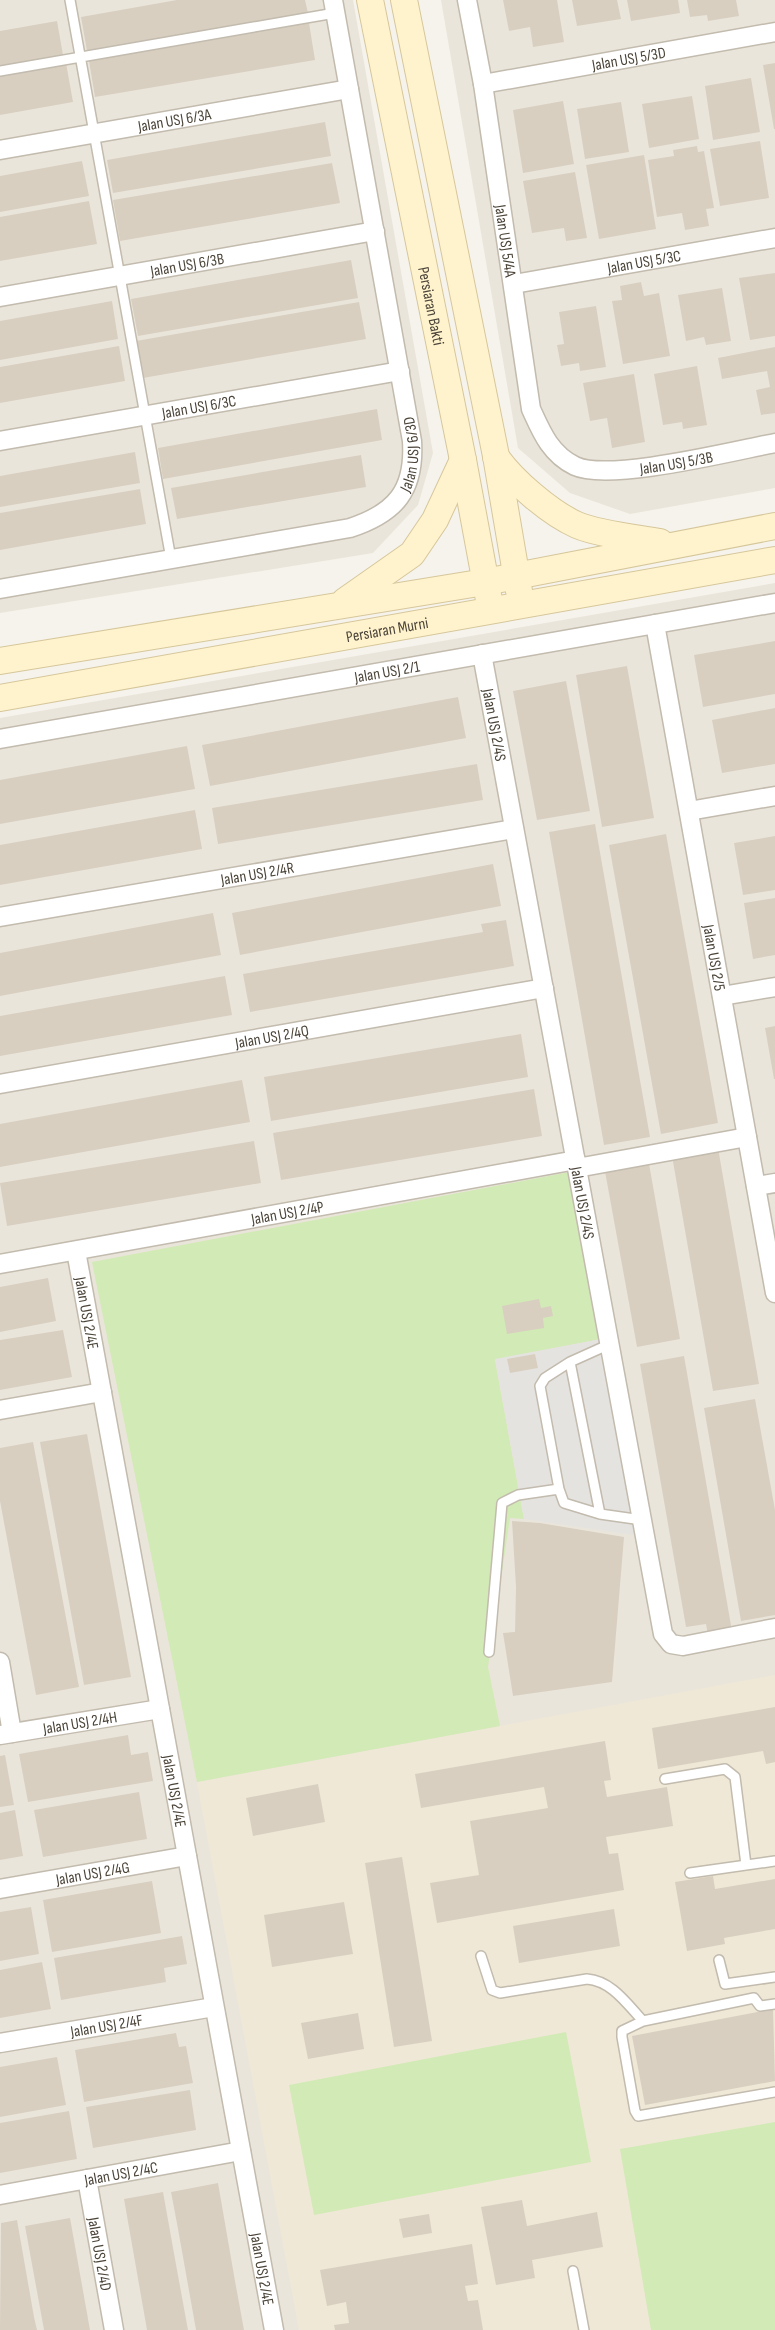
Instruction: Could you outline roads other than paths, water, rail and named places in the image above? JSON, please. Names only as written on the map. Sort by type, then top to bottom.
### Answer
[{"type":"main road","name":"Persiaran Bakti","points":[[370,0],[464,460],[491,612]]},
{"type":"main road","name":"Persiaran Bakti","points":[[405,0],[496,456],[522,606]]},
{"type":"main road","points":[[496,456],[507,472],[578,526],[672,545]]},
{"type":"main road","points":[[337,607],[412,554],[435,520],[464,460]]},
{"type":"main road","name":"Persiaran Murni","points":[[0,661],[485,582],[775,526]]},
{"type":"main road","name":"Persiaran Murni","points":[[0,698],[775,560]]},
{"type":"street","name":"Jalan USJ 5/4A","points":[[467,0],[483,84],[531,408],[546,443],[575,466]]},
{"type":"street","name":"Jalan USJ 6/3D","points":[[0,589],[350,528],[371,521],[399,500],[413,464],[400,371],[334,7]]},
{"type":"street","name":"Jalan USJ 5/3D","points":[[483,84],[775,32]]},
{"type":"street","name":"Jalan USJ 6/3A","points":[[0,150],[349,88]]},
{"type":"street","name":"Jalan USJ 6/3B","points":[[0,297],[375,231]]},
{"type":"street","name":"Jalan USJ 5/3C","points":[[514,284],[775,238]]},
{"type":"street","name":"Jalan USJ 6/3C","points":[[0,441],[400,371]]},
{"type":"street","name":"Jalan USJ 5/3B","points":[[575,466],[613,472],[775,443]]},
{"type":"street","name":"Jalan USJ 2/1","points":[[0,739],[775,603]]},
{"type":"street","name":"Jalan USJ 2/5","points":[[655,624],[775,1293]]},
{"type":"street","name":"Jalan USJ 2/4S","points":[[482,654],[663,1634],[671,1644],[683,1646],[775,1628]]},
{"type":"street","points":[[689,811],[775,796]]},
{"type":"street","name":"Jalan USJ 2/4R","points":[[0,917],[514,830]]},
{"type":"street","points":[[722,996],[775,987]]},
{"type":"street","name":"Jalan USJ 2/4Q","points":[[0,1084],[544,988]]},
{"type":"street","name":"Jalan USJ 2/4P","points":[[0,1264],[576,1164],[747,1137]]},
{"type":"street","points":[[756,1186],[775,1183]]},
{"type":"street","name":"Jalan USJ 2/4E","points":[[76,1251],[274,2330]]},
{"type":"street","points":[[0,1410],[102,1392]]},
{"type":"street","points":[[0,1662],[6,1734]]},
{"type":"street","name":"Jalan USJ 2/4H","points":[[6,1734],[160,1709]]},
{"type":"street","name":"Jalan USJ 2/4G","points":[[0,1889],[187,1856]]},
{"type":"street","name":"Jalan USJ 2/4F","points":[[0,2043],[214,2007]]},
{"type":"street","name":"Jalan USJ 2/4C","points":[[0,2195],[241,2151]]},
{"type":"street","name":"Jalan USJ 2/4D","points":[[87,2179],[114,2330]]},
{"type":"lane","points":[[70,0],[171,559]]},
{"type":"lane","points":[[0,71],[81,59],[334,7]]},
{"type":"lane","points":[[610,1344],[570,1362],[545,1378],[540,1386],[559,1489],[564,1503],[600,1514],[642,1520]]},
{"type":"lane","points":[[570,1362],[600,1514]]},
{"type":"lane","points":[[489,1652],[502,1503],[518,1495],[559,1489]]},
{"type":"lane","points":[[665,1779],[725,1769],[729,1771],[735,1778],[746,1865]]},
{"type":"lane","points":[[690,1873],[775,1861]]},
{"type":"lane","points":[[482,1956],[492,1990],[500,1993],[587,1979],[600,1980],[609,1986],[643,2021]]},
{"type":"lane","points":[[718,1960],[725,1984],[775,1977]]},
{"type":"lane","points":[[775,2004],[760,2006],[754,1998],[643,2021],[622,2031],[621,2037],[634,2111],[638,2116],[775,2092]]},
{"type":"lane","points":[[573,2271],[584,2330]]}]
